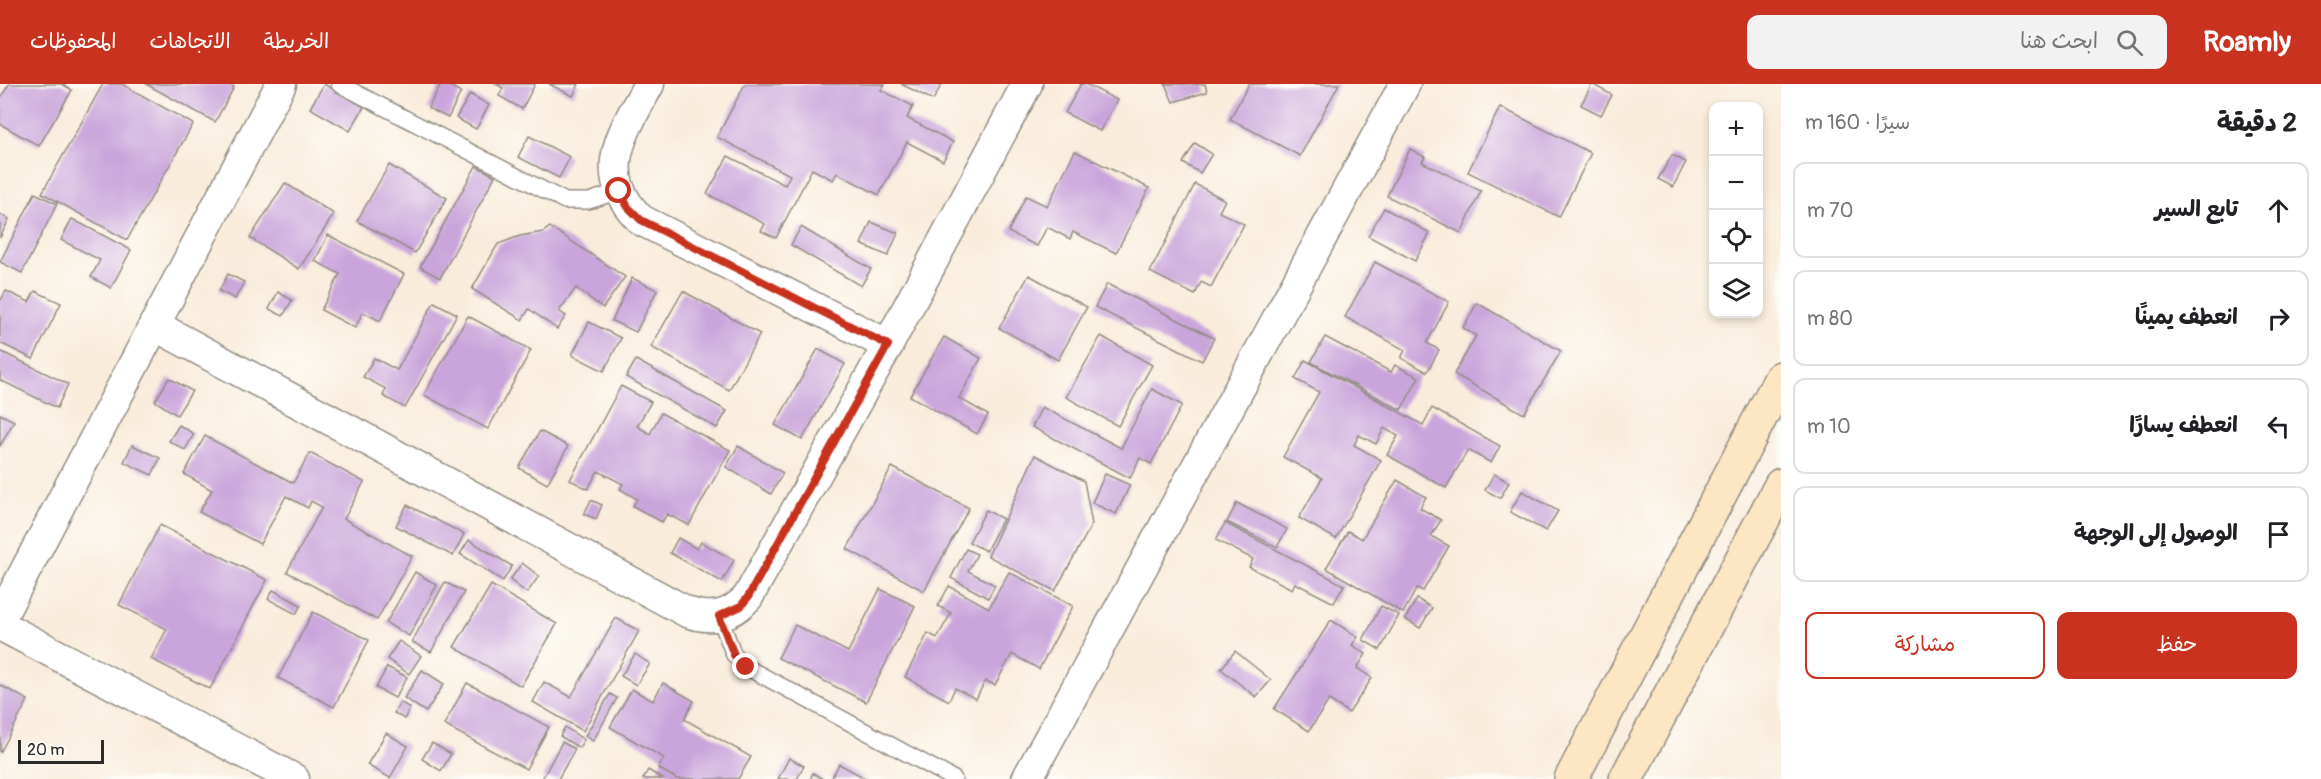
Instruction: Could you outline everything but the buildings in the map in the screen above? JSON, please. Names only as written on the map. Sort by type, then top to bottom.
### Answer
[{"type":"main road","points":[[1571,779],[1781,378]]},
{"type":"main road","points":[[1626,779],[1781,486]]},
{"type":"street","points":[[0,619],[280,84]]},
{"type":"street","points":[[649,84],[621,137],[615,155],[615,173],[619,191],[628,207],[641,220],[888,345]]},
{"type":"street","points":[[154,325],[687,612],[708,618],[719,616],[736,609],[748,597],[888,345],[1028,84]]},
{"type":"street","points":[[1027,779],[1405,84]]},
{"type":"street","points":[[0,625],[294,779]]},
{"type":"lane","points":[[339,84],[565,201],[588,201],[619,191]]},
{"type":"lane","points":[[719,616],[734,655],[746,667],[954,779]]},
{"type":"route","points":[[619,191],[628,207],[641,220],[888,345],[748,597],[741,606],[719,616],[734,655],[746,667]]}]
